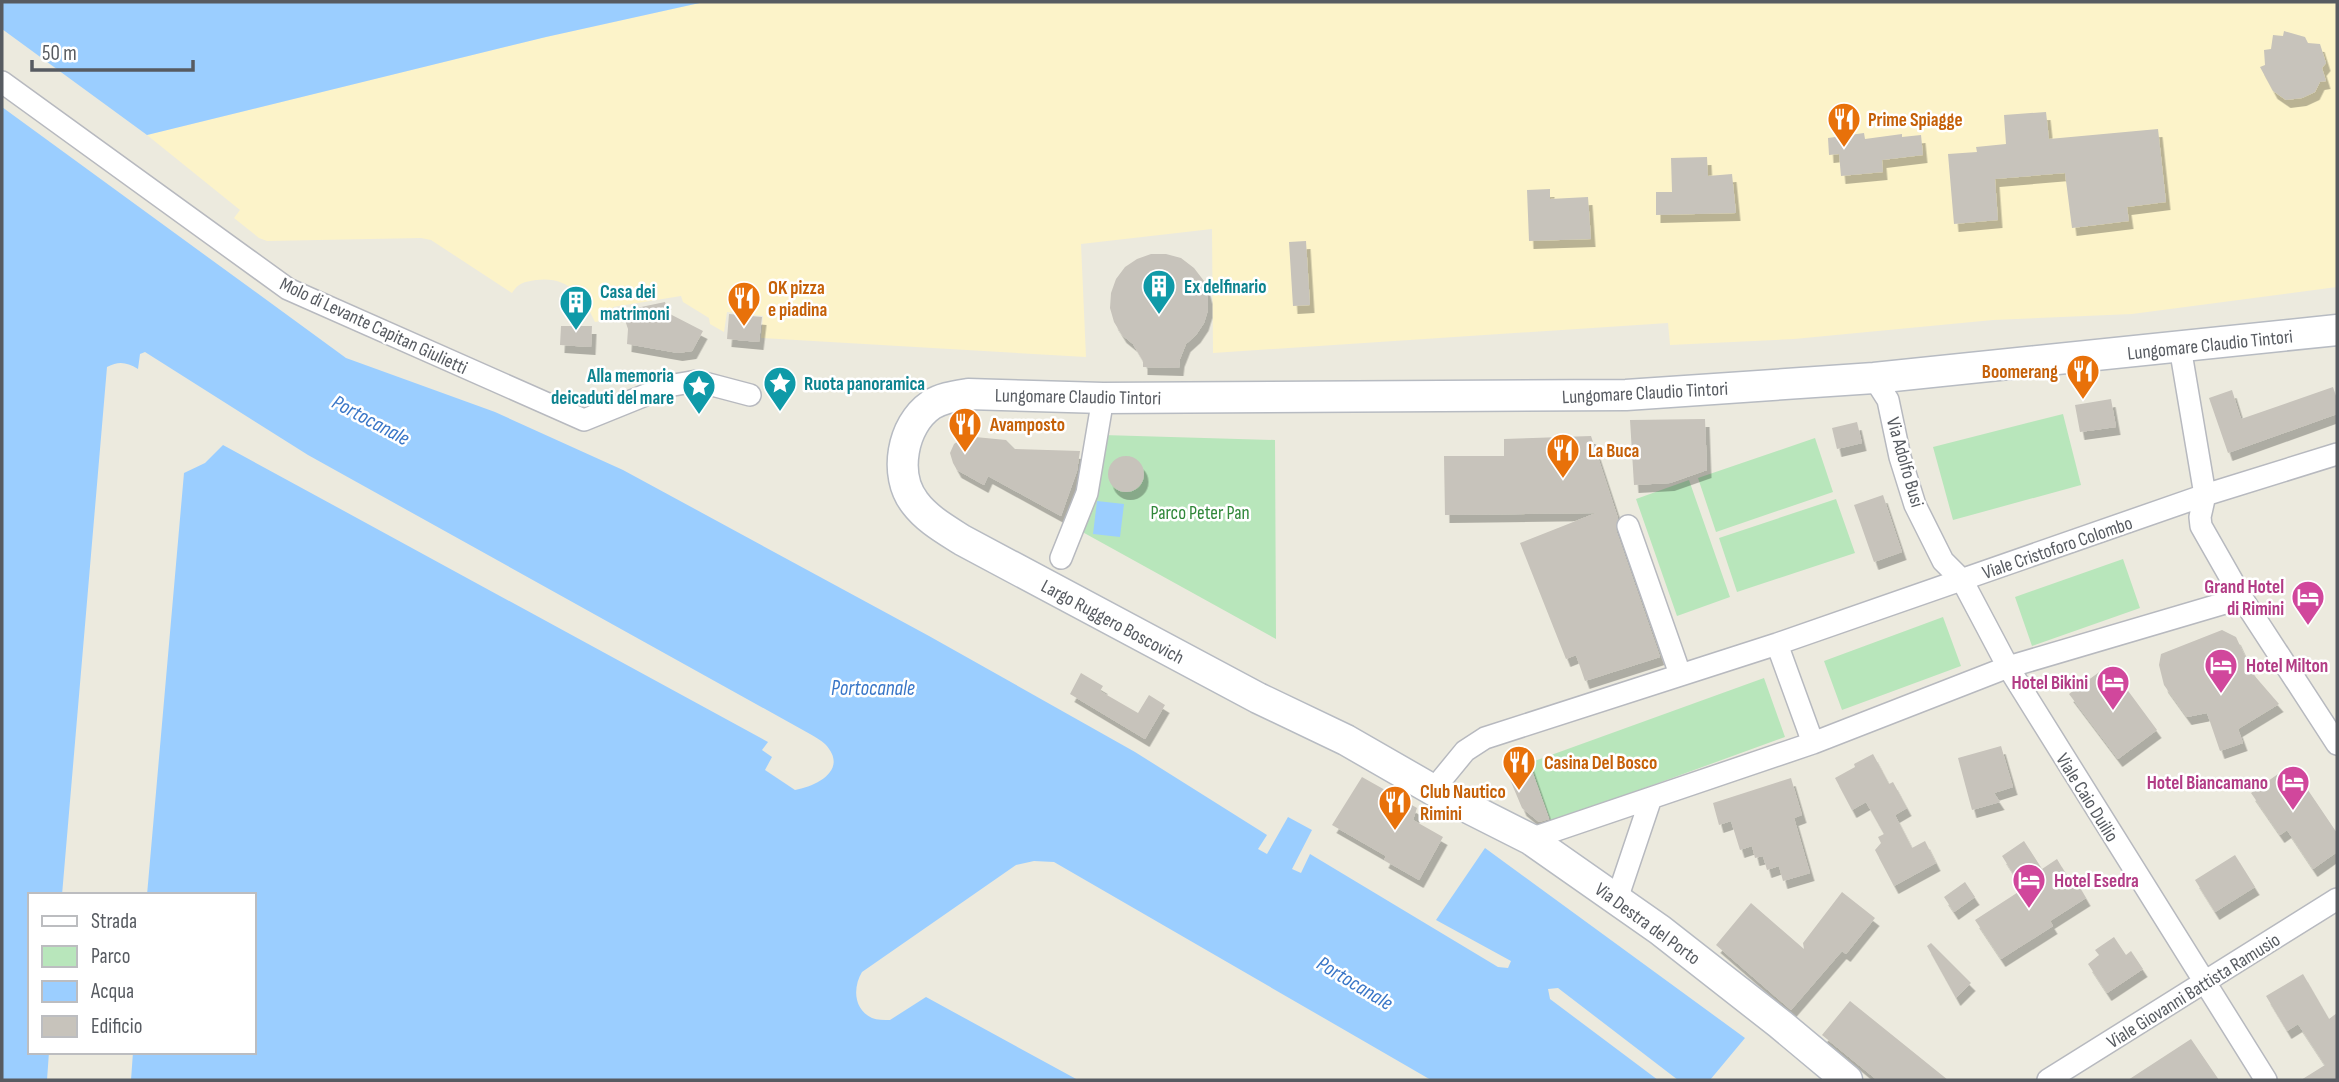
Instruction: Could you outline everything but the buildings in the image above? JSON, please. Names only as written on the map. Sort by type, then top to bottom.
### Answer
[{"type":"street","name":"Molo di Levante Capitan Giulietti","points":[[2,82],[288,289],[584,420],[678,384],[697,382],[750,396]]},
{"type":"street","name":"Lungomare Claudio Tintori","points":[[950,397],[980,394],[1103,398],[1615,395],[1874,378],[2337,330]]},
{"type":"street","points":[[2180,347],[2205,495],[2200,517],[2201,526],[2242,598],[2337,744]]},
{"type":"street","name":"Via Adolfo Busi","points":[[1874,378],[1888,400],[1900,457],[1915,505],[1943,561],[1962,580]]},
{"type":"street","name":"Largo Ruggero Boscovich","points":[[950,397],[932,404],[918,418],[906,438],[902,465],[906,487],[914,502],[929,519],[962,540],[1258,698],[1346,740],[1433,790]]},
{"type":"street","points":[[1061,558],[1087,493],[1103,398]]},
{"type":"street","name":"Viale Cristoforo Colombo","points":[[1433,790],[1465,751],[1485,738],[1777,644],[2205,495],[2337,454]]},
{"type":"street","points":[[1628,526],[1680,674]]},
{"type":"street","name":"Viale Caio Duilio","points":[[1962,580],[2008,667],[2266,1080]]},
{"type":"street","points":[[1530,839],[1813,743],[2008,667],[2242,598]]},
{"type":"street","points":[[1777,644],[1813,743]]},
{"type":"street","name":"Via Destra del Porto","points":[[1433,790],[1530,839],[1617,899],[1780,1024],[1847,1080]]},
{"type":"street","points":[[1617,899],[1651,798]]},
{"type":"street","name":"Viale Giovanni Battista Ramusio","points":[[2048,1080],[2337,899]]},
{"type":"green space","points":[[2063,414],[2081,485],[1953,520],[1933,447]]},
{"type":"green space","name":"Parco Peter Pan","points":[[1103,435],[1275,440],[1276,639],[1077,529]]},
{"type":"green space","points":[[1815,438],[1833,492],[1716,532],[1698,478]]},
{"type":"green space","points":[[1689,480],[1730,597],[1677,616],[1636,499]]},
{"type":"green space","points":[[1836,499],[1855,553],[1737,592],[1719,538]]},
{"type":"green space","points":[[2123,559],[2140,608],[2032,646],[2015,597]]},
{"type":"green space","points":[[1943,617],[1961,666],[1842,710],[1824,661]]},
{"type":"green space","points":[[1764,678],[1785,737],[1551,822],[1529,763]]},
{"type":"sand","points":[[704,2],[2337,2],[2337,287],[2132,314],[1993,320],[1794,339],[1670,345],[1668,323],[1213,353],[1212,229],[1081,244],[1086,357],[761,338],[763,316],[727,312],[724,332],[710,324],[709,318],[683,302],[681,296],[613,307],[615,318],[595,322],[585,303],[566,284],[536,280],[522,284],[512,293],[431,240],[421,238],[267,241],[259,238],[234,218],[240,210],[147,135],[546,37]]},
{"type":"water","points":[[2,2],[704,2],[546,37],[147,135],[2,29]]},
{"type":"water","name":"Portocanale","points":[[2,107],[346,358],[495,412],[623,470],[929,636],[1135,752],[1267,835],[1258,849],[1267,854],[1288,817],[1312,830],[1292,869],[1301,873],[1310,854],[1498,967],[1508,968],[1511,961],[1436,920],[1485,848],[1745,1038],[1710,1080],[1678,1080],[1558,988],[1548,989],[1550,999],[1658,1080],[1431,1080],[1054,862],[1034,861],[1016,865],[862,972],[856,997],[866,1014],[874,1019],[890,1020],[926,997],[1078,1080],[131,1080],[133,1054],[256,1054],[256,893],[147,893],[184,473],[205,463],[223,445],[768,742],[762,750],[772,757],[765,770],[795,790],[813,785],[828,775],[834,761],[832,753],[816,737],[308,455],[145,352],[140,354],[138,369],[122,363],[107,367],[62,893],[28,893],[28,1054],[49,1054],[47,1080],[2,1080]]},
{"type":"water","points":[[1097,501],[1124,504],[1120,537],[1093,534]]},
{"type":"place","name":"Prime Spiagge","points":[[1844,149]]},
{"type":"place","name":"Ex delfinario","points":[[1159,316]]},
{"type":"place","name":"OK pizza e piadina","points":[[744,328]]},
{"type":"place","name":"Casa dei matrimoni","points":[[576,332]]},
{"type":"place","name":"Boomerang","points":[[2083,401]]},
{"type":"place","name":"Ruota panoramica","points":[[780,413]]},
{"type":"place","name":"Alla memoria deicaduti del mare","points":[[699,416]]},
{"type":"place","name":"Avamposto","points":[[965,454]]},
{"type":"place","name":"La Buca","points":[[1563,480]]},
{"type":"place","name":"Grand Hotel di Rimini","points":[[2308,627]]},
{"type":"place","name":"Hotel Milton","points":[[2221,695]]},
{"type":"place","name":"Hotel Bikini","points":[[2113,712]]},
{"type":"place","name":"Casina Del Bosco","points":[[1519,792]]},
{"type":"place","name":"Hotel Biancamano","points":[[2293,812]]},
{"type":"place","name":"Club Nautico Rimini","points":[[1395,832]]},
{"type":"place","name":"Hotel Esedra","points":[[2029,910]]}]
